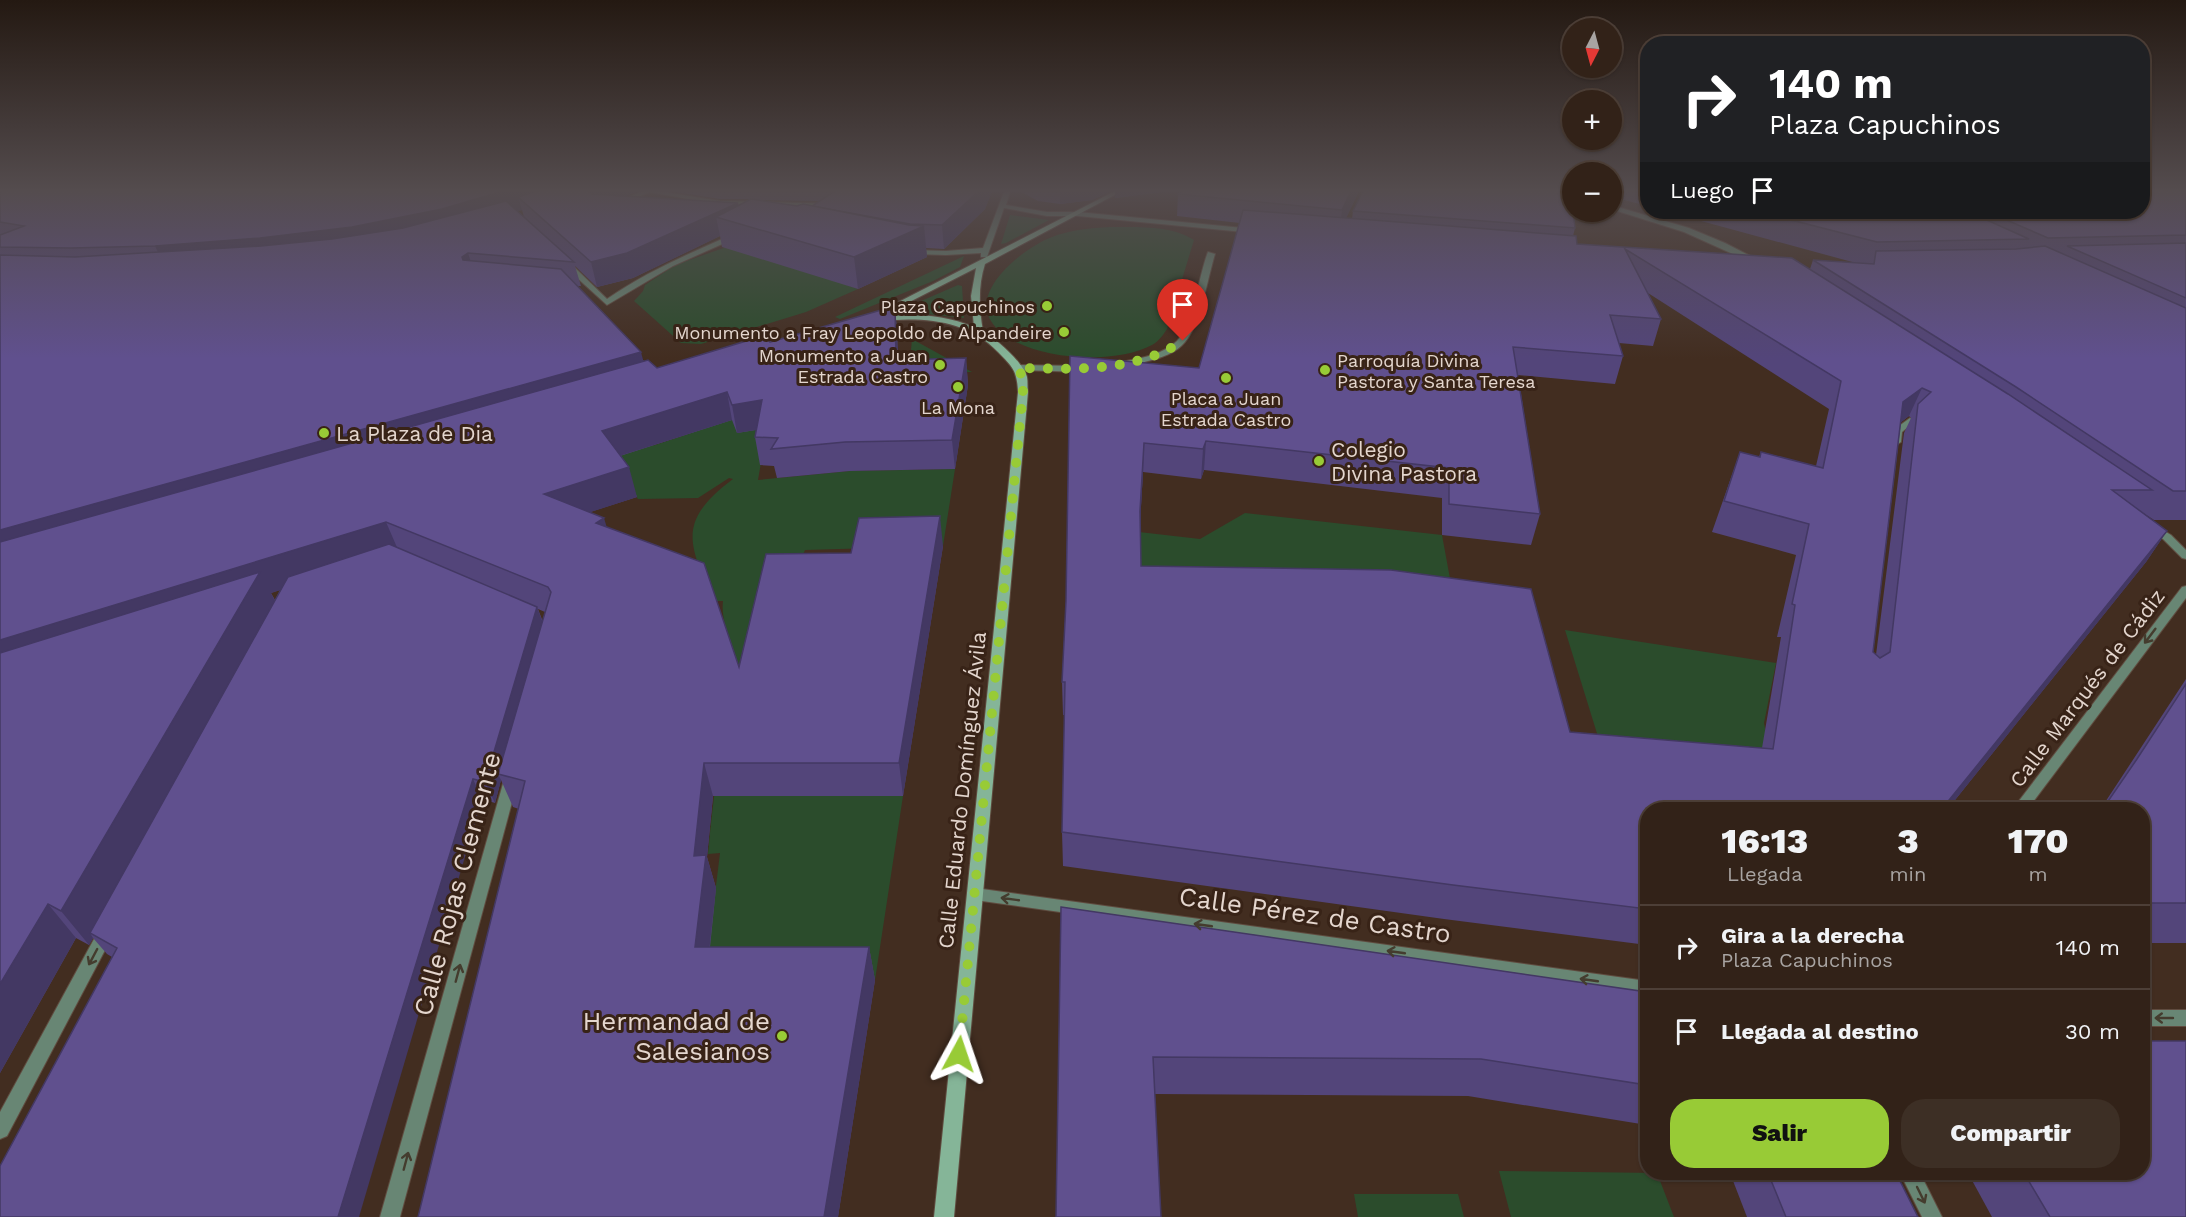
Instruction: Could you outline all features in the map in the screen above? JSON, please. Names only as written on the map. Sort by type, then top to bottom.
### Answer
[{"type":"main road","points":[[1013,246],[937,287],[867,321],[908,316],[932,319],[979,332],[1018,368]]},
{"type":"main road","points":[[979,332],[974,305],[976,280],[982,261]]},
{"type":"main road","name":"Calle Eduardo Domínguez Ávila","points":[[944,1217],[1023,392],[1022,376],[1018,368]]},
{"type":"street","points":[[556,255],[607,303],[631,286],[670,264],[716,246]]},
{"type":"street","points":[[982,261],[988,246]]},
{"type":"street","points":[[1725,246],[1768,268]]},
{"type":"street","points":[[901,250],[946,253],[986,250]]},
{"type":"street","points":[[1108,366],[1152,357],[1183,341],[1211,254]]},
{"type":"street","points":[[584,291],[596,292]]},
{"type":"street","points":[[1018,368],[1090,368]]},
{"type":"street","points":[[1894,454],[1897,431],[1910,421]]},
{"type":"street","points":[[2139,517],[2167,537],[2186,556]]},
{"type":"street","name":"Calle Marqués de Cádiz","points":[[2025,802],[2186,590]]},
{"type":"street","name":"Calle Rojas Clemente","points":[[390,1217],[516,760]]},
{"type":"street","name":"Calle Pérez de Castro","points":[[975,894],[1640,987]]},
{"type":"street","points":[[0,1130],[114,919]]},
{"type":"street","points":[[2150,1018],[2186,1018]]},
{"type":"street","points":[[1914,1180],[1932,1217]]},
{"type":"green space","points":[[730,246],[740,246],[858,289],[806,312],[701,344],[681,343],[634,301],[645,285],[675,265]]},
{"type":"green space","points":[[1035,246],[1192,246],[1167,329],[1157,342],[1135,352],[1092,357],[1069,356],[1024,346],[1006,336],[993,324],[987,311],[987,298],[993,285],[1015,260]]},
{"type":"green space","points":[[964,256],[960,267],[933,281],[840,319],[835,317]]},
{"type":"green space","points":[[958,285],[962,286],[964,318],[898,311]]},
{"type":"green space","points":[[912,339],[972,372],[909,373]]},
{"type":"green space","points":[[654,398],[767,428],[758,480],[850,471],[955,469],[943,546],[805,550],[796,572],[903,796],[875,980],[734,980],[704,984],[720,853],[708,854],[728,646],[723,601],[713,601],[698,564],[693,534],[695,521],[702,508],[733,479],[729,478],[698,498],[638,499],[606,452],[655,445],[691,433]]},
{"type":"green space","points":[[1245,513],[1442,535],[1451,584],[1139,579],[1139,532],[1200,539]]},
{"type":"green space","points":[[1565,630],[1776,663],[1764,723],[1770,753],[1608,769]]},
{"type":"green space","points":[[1499,1171],[1640,1173],[1640,1180],[1660,1180],[1674,1217],[1511,1217]]},
{"type":"green space","points":[[1354,1194],[1458,1194],[1464,1217],[1358,1217]]},
{"type":"building","points":[[0,246],[158,246],[71,248]]},
{"type":"building","points":[[261,246],[556,246],[574,262],[468,253],[462,257],[463,260],[561,269],[641,352],[0,530],[0,255],[75,257]]},
{"type":"building","points":[[573,246],[643,246],[627,253],[591,262]]},
{"type":"building","points":[[815,246],[879,246],[854,257]]},
{"type":"building","points":[[1233,246],[1605,246],[1792,258],[2008,394],[2152,490],[2112,490],[2167,531],[1947,802],[1640,802],[1640,908],[1062,832],[1065,682],[1062,682],[1066,601],[1070,356],[1199,368]],"holes":[[[1625,249],[1841,381],[1823,468],[1761,452],[1760,457],[1740,452],[1724,501],[1809,524],[1792,604],[1795,605],[1773,749],[1570,732],[1531,589],[1391,570],[1141,566],[1140,511],[1144,443],[1203,449],[1206,441],[1449,468],[1449,504],[1540,514],[1513,347],[1623,356],[1610,315],[1661,319]],[[1922,388],[1931,392],[1918,404],[1890,652],[1880,658],[1873,652],[1903,402]]]},
{"type":"building","points":[[2045,246],[2186,308],[2186,491],[2173,491],[2016,387],[1813,260],[1874,264],[1876,251],[2016,249]]},
{"type":"building","points":[[2067,246],[2186,246],[2186,298]]},
{"type":"building","points":[[895,306],[896,360],[966,358],[952,440],[845,442],[771,449],[778,438],[755,437],[762,400],[732,405],[727,392],[602,431],[629,467],[544,494],[604,518],[596,523],[704,563],[739,667],[766,554],[851,553],[859,518],[940,516],[899,763],[704,763],[694,856],[706,855],[695,947],[869,947],[824,1217],[418,1217],[525,781],[498,774],[551,592],[548,587],[386,522],[0,640],[0,542],[648,360],[657,368],[766,335],[770,342]]},
{"type":"building","points":[[389,544],[537,607],[485,782],[473,779],[338,1217],[0,1217],[0,1166],[117,948],[90,933],[288,577]]},
{"type":"building","points":[[260,572],[61,911],[48,904],[0,984],[0,653]]},
{"type":"building","points":[[2186,684],[2186,903],[2150,903],[2150,802],[2107,802]]},
{"type":"building","points":[[1061,907],[1640,991],[1640,1084],[1481,1059],[1153,1057],[1161,1217],[1056,1217]]},
{"type":"building","points":[[2150,1041],[2186,1041],[2186,1217],[2050,1217],[2028,1180],[2150,1180]]},
{"type":"building","points":[[1771,1180],[1900,1180],[1918,1217],[1786,1217]]},
{"type":"place","name":"Plaza Capuchinos","points":[[1047,306]]},
{"type":"place","name":"Monumento a Fray Leopoldo de Alpandeire","points":[[1064,332]]},
{"type":"place","name":"Monumento a Juan Estrada Castro","points":[[940,365]]},
{"type":"place","name":"Parroquía Divina Pastora y Santa Teresa","points":[[1325,370]]},
{"type":"place","name":"Placa a Juan Estrada Castro","points":[[1226,378]]},
{"type":"place","name":"La Mona","points":[[958,387]]},
{"type":"place","name":"La Plaza de Dia","points":[[324,433]]},
{"type":"place","name":"Colegio Divina Pastora","points":[[1319,461]]},
{"type":"place","name":"Hermandad de Salesianos","points":[[782,1036]]},
{"type":"route","points":[[959,1054],[1023,392],[1022,376],[1018,368],[1090,368],[1126,364],[1152,357],[1183,341]]}]
